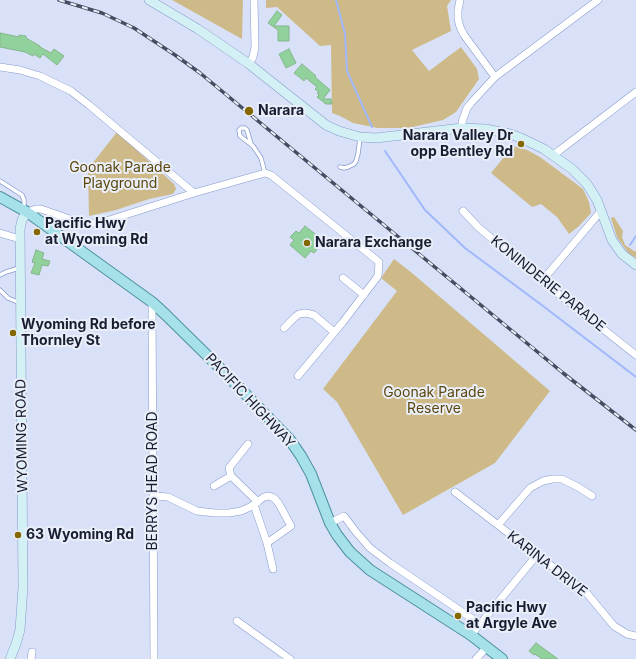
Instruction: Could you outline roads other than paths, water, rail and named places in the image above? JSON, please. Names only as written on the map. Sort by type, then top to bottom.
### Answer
[{"type":"main road","points":[[149,0],[198,29],[249,64],[326,125],[345,133],[360,137],[383,138],[462,128],[486,129],[510,134],[532,143],[554,155],[580,175],[588,184],[597,200],[612,240],[622,254],[636,265]]},
{"type":"main road","name":"PACIFIC HIGHWAY","points":[[0,199],[26,211],[152,302],[178,326],[290,440],[301,456],[310,474],[330,523],[350,552],[370,570],[471,635],[502,659]]},
{"type":"main road","name":"WYOMING ROAD","points":[[10,659],[20,630],[23,587],[20,239],[21,223],[26,211]]},
{"type":"street","points":[[249,64],[255,47],[254,0]]},
{"type":"street","points":[[460,0],[458,19],[460,27],[464,35],[495,78]]},
{"type":"street","points":[[462,128],[462,122],[467,108],[495,78],[598,0]]},
{"type":"street","points":[[0,67],[20,70],[40,76],[71,91],[194,193]]},
{"type":"street","points":[[554,155],[636,92]]},
{"type":"street","points":[[26,211],[42,209],[78,222],[103,222],[258,174],[265,173],[271,175],[379,262],[378,276],[343,322],[298,376]]},
{"type":"street","name":"KONINDERIE PARADE","points":[[463,211],[478,227],[542,281],[636,355]]},
{"type":"street","points":[[542,281],[601,212]]},
{"type":"street","points":[[0,233],[20,239]]},
{"type":"street","points":[[343,278],[364,295]]},
{"type":"street","name":"BERRYS HEAD ROAD","points":[[152,302],[154,659]]},
{"type":"street","points":[[284,328],[299,314],[306,313],[314,315],[334,332]]},
{"type":"street","points":[[248,444],[229,468],[231,476],[256,503],[273,569]]},
{"type":"street","points":[[214,486],[231,476]]},
{"type":"street","points":[[498,525],[530,488],[543,481],[562,479],[592,496]]},
{"type":"street","name":"KARINA DRIVE","points":[[455,492],[585,591],[614,626],[627,634],[636,636]]},
{"type":"street","points":[[154,496],[168,497],[197,510],[208,513],[235,512],[246,509],[269,496],[275,499],[279,504],[291,526],[267,543]]},
{"type":"street","points":[[330,523],[344,516],[370,548],[480,624]]},
{"type":"street","points":[[471,635],[537,555]]},
{"type":"street","points":[[237,620],[290,659]]},
{"type":"street","points":[[476,659],[487,647]]},
{"type":"lane","points":[[252,146],[240,136],[239,132],[241,128],[245,128],[247,130],[250,142],[262,162],[265,173]]},
{"type":"lane","points":[[340,167],[348,167],[356,161],[360,137]]},
{"type":"lane","points":[[0,181],[22,195],[26,211]]},
{"type":"lane","points":[[0,275],[20,268]]},
{"type":"lane","points":[[0,290],[8,298],[20,303]]},
{"type":"waterway","points":[[336,0],[345,34],[347,71],[372,127]]},
{"type":"waterway","points":[[385,151],[425,210],[465,248],[636,377]]},
{"type":"waterway","points":[[630,245],[636,236]]},
{"type":"railway","points":[[59,0],[102,13],[134,28],[200,73],[563,373],[636,430]]},
{"type":"place","name":"Narara","points":[[249,111]]},
{"type":"place","name":"Narara Valley Dr opp Bentley Rd","points":[[521,144]]},
{"type":"place","name":"Pacific Hwy at Wyoming Rd","points":[[37,232]]},
{"type":"place","name":"Narara Exchange","points":[[307,243]]},
{"type":"place","name":"Wyoming Rd before Thornley St","points":[[13,333]]},
{"type":"place","name":"63 Wyoming Rd","points":[[18,535]]},
{"type":"place","name":"Pacific Hwy at Argyle Ave","points":[[458,616]]},
{"type":"park label","name":"Goonak Parade Playground","points":[[120,176]]},
{"type":"park label","name":"Goonak Parade Reserve","points":[[434,402]]}]
